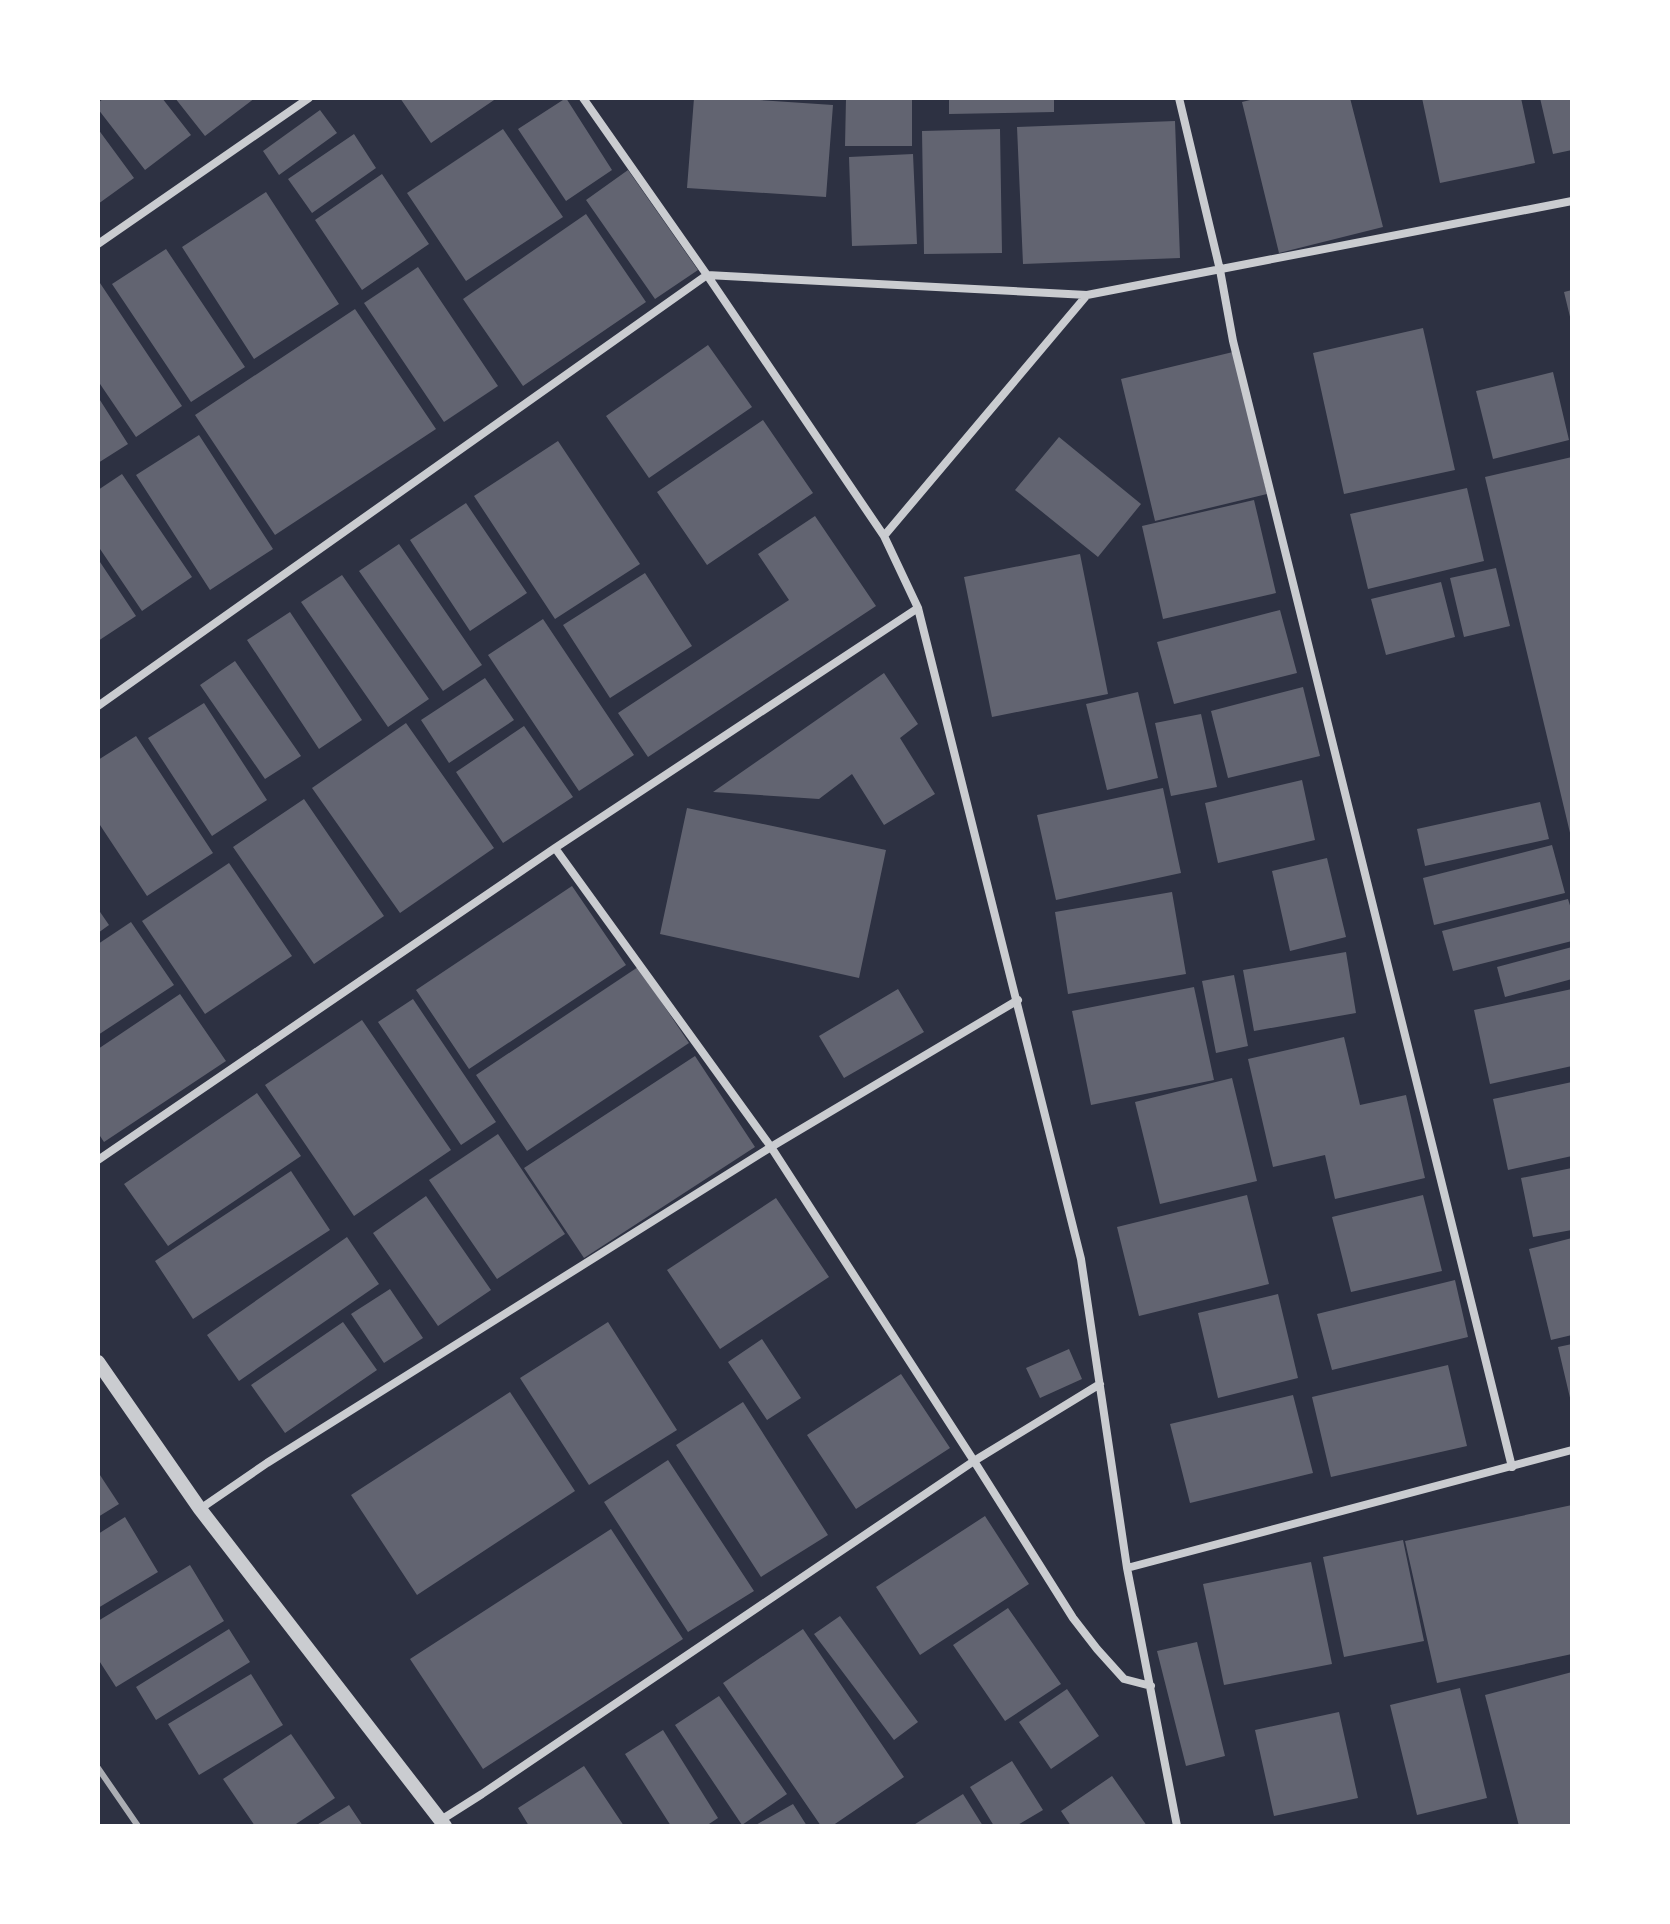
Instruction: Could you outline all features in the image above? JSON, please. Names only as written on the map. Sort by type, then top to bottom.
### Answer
[{"type":"street","points":[[98,244],[309,98]]},
{"type":"street","points":[[583,98],[884,536],[918,608],[1081,1259],[1127,1568],[1177,1826]]},
{"type":"street","points":[[1179,98],[1220,270],[1233,341],[1512,1467]]},
{"type":"street","points":[[98,706],[707,275],[1087,295],[1572,201]]},
{"type":"street","points":[[884,536],[1087,295]]},
{"type":"street","points":[[98,1160],[555,848],[918,608]]},
{"type":"street","points":[[555,848],[771,1147],[1073,1618],[1124,1679],[1151,1686]]},
{"type":"street","points":[[200,1509],[267,1463],[771,1147],[1018,1000]]},
{"type":"street","points":[[98,1362],[200,1509],[443,1823],[974,1461],[1100,1384]]},
{"type":"street","points":[[1127,1568],[1572,1450]]},
{"type":"building","points":[[104,98],[162,98],[191,135],[145,170],[98,109],[98,103]]},
{"type":"building","points":[[175,98],[255,98],[205,136]]},
{"type":"building","points":[[400,98],[497,98],[431,143]]},
{"type":"building","points":[[566,98],[612,170],[566,201],[518,129]]},
{"type":"building","points":[[694,98],[833,105],[826,197],[687,188]]},
{"type":"building","points":[[846,98],[912,98],[912,146],[845,146]]},
{"type":"building","points":[[949,98],[1054,98],[1054,112],[949,114]]},
{"type":"building","points":[[1258,98],[1350,98],[1383,227],[1279,253],[1242,102]]},
{"type":"building","points":[[1422,98],[1521,98],[1535,163],[1440,183]]},
{"type":"building","points":[[1540,98],[1572,98],[1572,150],[1553,154]]},
{"type":"building","points":[[320,110],[337,133],[279,175],[263,151]]},
{"type":"building","points":[[1175,121],[1180,258],[1023,264],[1017,127]]},
{"type":"building","points":[[98,129],[134,178],[98,204]]},
{"type":"building","points":[[503,129],[563,217],[466,281],[407,193]]},
{"type":"building","points":[[1000,129],[1002,253],[924,254],[922,131]]},
{"type":"building","points":[[354,134],[376,168],[312,213],[288,179]]},
{"type":"building","points":[[913,154],[917,244],[852,246],[849,157]]},
{"type":"building","points":[[628,170],[698,270],[655,299],[586,200]]},
{"type":"building","points":[[382,174],[429,244],[362,290],[315,220]]},
{"type":"building","points":[[266,192],[339,304],[254,359],[182,247]]},
{"type":"building","points":[[586,214],[646,302],[523,386],[463,299]]},
{"type":"building","points":[[166,249],[245,367],[191,402],[112,284]]},
{"type":"building","points":[[418,267],[498,386],[444,422],[364,303]]},
{"type":"building","points":[[98,280],[182,406],[136,437],[98,381]]},
{"type":"building","points":[[1572,290],[1572,321],[1571,321],[1564,292]]},
{"type":"building","points":[[355,309],[436,429],[275,535],[195,415]]},
{"type":"building","points":[[1423,328],[1455,470],[1344,494],[1313,353]]},
{"type":"building","points":[[708,345],[752,407],[649,478],[606,416]]},
{"type":"building","points":[[1233,352],[1267,494],[1155,521],[1121,379]]},
{"type":"building","points":[[1553,372],[1569,440],[1493,459],[1476,391]]},
{"type":"building","points":[[98,397],[128,444],[98,463]]},
{"type":"building","points":[[763,420],[813,493],[707,565],[657,492]]},
{"type":"building","points":[[199,435],[273,549],[210,590],[136,475]]},
{"type":"building","points":[[1059,437],[1141,504],[1098,557],[1015,490]]},
{"type":"building","points":[[558,441],[640,564],[555,619],[474,496]]},
{"type":"building","points":[[1572,457],[1572,837],[1571,837],[1485,477]]},
{"type":"building","points":[[122,474],[192,577],[142,611],[98,546],[98,490]]},
{"type":"building","points":[[1467,488],[1484,561],[1368,589],[1350,514]]},
{"type":"building","points":[[1254,500],[1276,593],[1163,619],[1142,526]]},
{"type":"building","points":[[466,503],[527,593],[470,631],[410,540]]},
{"type":"building","points":[[815,516],[876,606],[648,757],[618,713],[789,600],[758,554]]},
{"type":"building","points":[[399,544],[482,665],[443,691],[359,571]]},
{"type":"building","points":[[1080,554],[1108,694],[992,717],[964,577]]},
{"type":"building","points":[[98,559],[136,616],[98,641]]},
{"type":"building","points":[[1496,568],[1510,626],[1464,637],[1450,578]]},
{"type":"building","points":[[645,573],[692,646],[610,698],[563,625]]},
{"type":"building","points":[[342,575],[429,699],[388,727],[301,602]]},
{"type":"building","points":[[1441,582],[1455,637],[1386,655],[1371,599]]},
{"type":"building","points":[[1280,610],[1297,673],[1174,704],[1157,642]]},
{"type":"building","points":[[290,612],[362,720],[319,749],[247,640]]},
{"type":"building","points":[[543,619],[634,755],[579,791],[488,655]]},
{"type":"building","points":[[235,661],[301,756],[265,779],[200,685]]},
{"type":"building","points":[[884,673],[918,724],[900,738],[935,794],[884,825],[852,774],[819,799],[713,792]]},
{"type":"building","points":[[485,678],[514,720],[449,763],[421,720]]},
{"type":"building","points":[[1303,687],[1320,756],[1228,778],[1211,711]]},
{"type":"building","points":[[1138,692],[1158,778],[1107,790],[1086,704]]},
{"type":"building","points":[[204,703],[267,800],[212,836],[148,738]]},
{"type":"building","points":[[1201,714],[1217,787],[1171,796],[1155,723]]},
{"type":"building","points":[[406,723],[494,848],[400,913],[312,788]]},
{"type":"building","points":[[524,726],[573,797],[503,843],[456,772]]},
{"type":"building","points":[[136,736],[213,853],[147,896],[98,822],[98,760]]},
{"type":"building","points":[[1302,780],[1315,840],[1218,863],[1205,803]]},
{"type":"building","points":[[1163,788],[1181,873],[1056,900],[1037,815]]},
{"type":"building","points":[[304,799],[384,916],[314,964],[233,847]]},
{"type":"building","points":[[1540,802],[1549,839],[1425,866],[1417,829]]},
{"type":"building","points":[[687,808],[886,850],[859,978],[660,934]]},
{"type":"building","points":[[1552,845],[1565,893],[1434,925],[1423,878]]},
{"type":"building","points":[[1327,858],[1346,937],[1290,951],[1272,871]]},
{"type":"building","points":[[229,863],[292,956],[205,1014],[142,921]]},
{"type":"building","points":[[572,886],[626,965],[469,1069],[416,990]]},
{"type":"building","points":[[1172,892],[1186,974],[1068,994],[1055,912]]},
{"type":"building","points":[[1568,899],[1572,912],[1572,941],[1453,971],[1442,931]]},
{"type":"building","points":[[98,909],[109,925],[98,933]]},
{"type":"building","points":[[131,922],[174,985],[98,1035],[98,944]]},
{"type":"building","points":[[1572,947],[1572,979],[1505,997],[1497,967]]},
{"type":"building","points":[[1346,952],[1356,1013],[1254,1031],[1243,970]]},
{"type":"building","points":[[638,967],[689,1043],[527,1151],[476,1075]]},
{"type":"building","points":[[1234,975],[1248,1046],[1216,1053],[1202,981]]},
{"type":"building","points":[[1194,987],[1214,1080],[1091,1105],[1072,1011]]},
{"type":"building","points":[[898,989],[924,1032],[844,1078],[819,1036]]},
{"type":"building","points":[[1572,989],[1572,1066],[1490,1084],[1474,1010]]},
{"type":"building","points":[[180,994],[226,1061],[104,1142],[98,1133],[98,1049]]},
{"type":"building","points":[[413,999],[496,1122],[461,1145],[378,1022]]},
{"type":"building","points":[[362,1020],[451,1150],[354,1216],[265,1085]]},
{"type":"building","points":[[1344,1037],[1360,1105],[1406,1095],[1425,1178],[1335,1199],[1325,1155],[1273,1167],[1248,1059]]},
{"type":"building","points":[[695,1056],[755,1147],[584,1258],[524,1168]]},
{"type":"building","points":[[1232,1078],[1257,1181],[1160,1204],[1135,1102]]},
{"type":"building","points":[[1572,1082],[1572,1156],[1508,1170],[1493,1099]]},
{"type":"building","points":[[257,1093],[301,1156],[168,1246],[124,1184]]},
{"type":"building","points":[[498,1134],[565,1234],[497,1279],[429,1180]]},
{"type":"building","points":[[1572,1168],[1572,1230],[1533,1237],[1521,1178]]},
{"type":"building","points":[[291,1171],[330,1230],[193,1319],[155,1261]]},
{"type":"building","points":[[1247,1195],[1269,1284],[1139,1316],[1117,1227]]},
{"type":"building","points":[[1423,1195],[1442,1271],[1351,1292],[1332,1217]]},
{"type":"building","points":[[426,1196],[491,1290],[438,1326],[373,1233]]},
{"type":"building","points":[[776,1198],[829,1277],[720,1349],[667,1270]]},
{"type":"building","points":[[347,1237],[379,1284],[239,1381],[207,1335]]},
{"type":"building","points":[[1572,1238],[1572,1335],[1551,1340],[1529,1249]]},
{"type":"building","points":[[1455,1280],[1468,1337],[1332,1370],[1317,1314]]},
{"type":"building","points":[[390,1289],[423,1338],[384,1363],[351,1314]]},
{"type":"building","points":[[1278,1294],[1298,1378],[1218,1398],[1198,1313]]},
{"type":"building","points":[[343,1322],[377,1370],[285,1433],[251,1385]]},
{"type":"building","points":[[608,1322],[677,1430],[589,1485],[520,1378]]},
{"type":"building","points":[[762,1339],[801,1398],[767,1420],[728,1362]]},
{"type":"building","points":[[1572,1344],[1572,1402],[1571,1402],[1558,1347]]},
{"type":"building","points":[[1069,1349],[1082,1379],[1040,1398],[1026,1368]]},
{"type":"building","points":[[1448,1365],[1467,1446],[1331,1477],[1312,1397]]},
{"type":"building","points":[[901,1374],[950,1448],[856,1509],[807,1435]]},
{"type":"building","points":[[510,1392],[575,1491],[417,1595],[351,1495]]},
{"type":"building","points":[[1293,1395],[1313,1473],[1190,1503],[1170,1424]]},
{"type":"building","points":[[743,1402],[828,1535],[761,1577],[676,1445]]},
{"type":"building","points":[[668,1460],[754,1591],[688,1632],[604,1502]]},
{"type":"building","points":[[98,1472],[119,1504],[98,1517]]},
{"type":"building","points":[[1572,1505],[1572,1654],[1437,1683],[1405,1541]]},
{"type":"building","points":[[985,1516],[1029,1584],[920,1655],[876,1587]]},
{"type":"building","points":[[125,1517],[158,1572],[98,1608],[98,1534]]},
{"type":"building","points":[[611,1529],[683,1639],[483,1769],[410,1659]]},
{"type":"building","points":[[1403,1540],[1424,1641],[1344,1657],[1323,1557]]},
{"type":"building","points":[[1311,1562],[1332,1664],[1224,1685],[1203,1584]]},
{"type":"building","points":[[190,1565],[224,1621],[116,1687],[98,1659],[98,1621]]},
{"type":"building","points":[[1008,1608],[1061,1684],[1005,1721],[953,1645]]},
{"type":"building","points":[[840,1616],[918,1722],[894,1740],[814,1634]]},
{"type":"building","points":[[229,1629],[250,1662],[156,1720],[136,1687]]},
{"type":"building","points":[[803,1629],[904,1777],[832,1826],[821,1826],[723,1683]]},
{"type":"building","points":[[1197,1642],[1225,1756],[1186,1766],[1157,1651]]},
{"type":"building","points":[[1572,1672],[1572,1826],[1519,1826],[1485,1695]]},
{"type":"building","points":[[251,1674],[283,1725],[199,1775],[168,1724]]},
{"type":"building","points":[[1460,1688],[1487,1798],[1417,1815],[1390,1705]]},
{"type":"building","points":[[1067,1689],[1099,1736],[1051,1769],[1019,1722]]},
{"type":"building","points":[[719,1696],[787,1794],[742,1825],[675,1725]]},
{"type":"building","points":[[1339,1712],[1358,1798],[1274,1816],[1255,1730]]},
{"type":"building","points":[[663,1730],[718,1818],[706,1826],[671,1826],[625,1754]]},
{"type":"building","points":[[291,1734],[335,1798],[293,1826],[255,1826],[223,1779]]},
{"type":"building","points":[[1012,1761],[1043,1810],[1016,1826],[994,1826],[970,1787]]},
{"type":"building","points":[[584,1766],[624,1826],[529,1826],[518,1808]]},
{"type":"building","points":[[1112,1776],[1147,1826],[1071,1826],[1061,1811]]},
{"type":"building","points":[[963,1794],[983,1826],[912,1826]]},
{"type":"building","points":[[793,1804],[807,1826],[754,1826]]},
{"type":"building","points":[[349,1805],[363,1826],[315,1826]]},
{"type":"railway","points":[[98,1768],[138,1826]]}]
